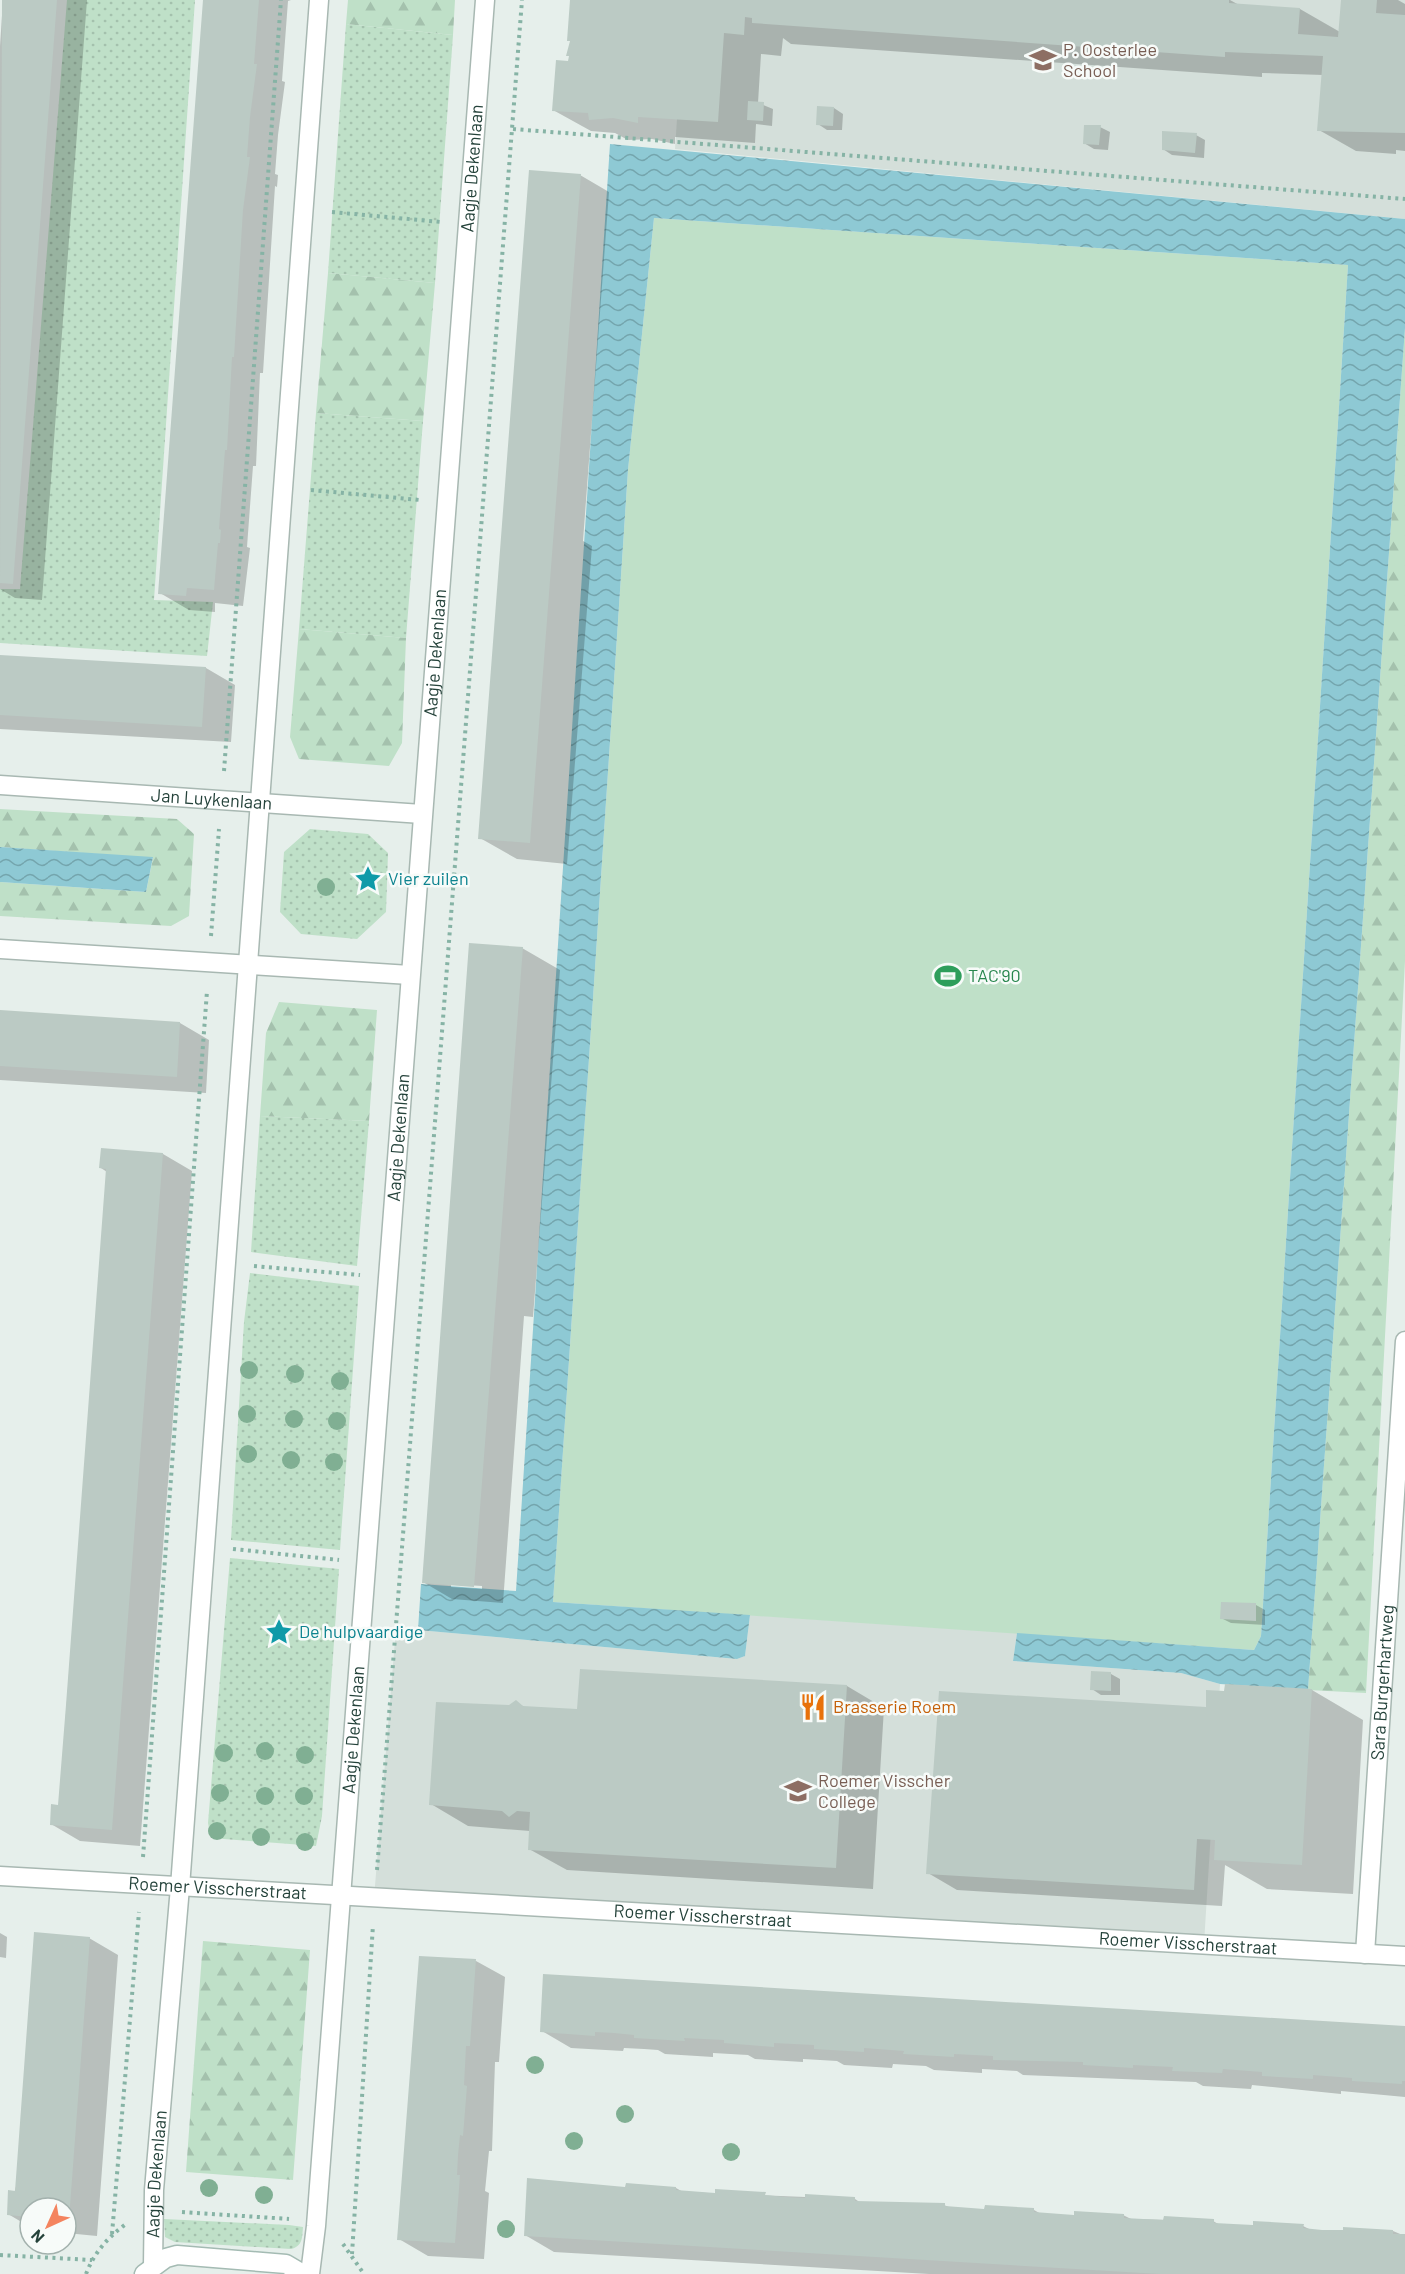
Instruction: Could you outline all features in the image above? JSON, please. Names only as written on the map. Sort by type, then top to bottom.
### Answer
[{"type":"street","name":"Aagje Dekenlaan","points":[[149,2270],[180,1887],[319,0]]},
{"type":"street","name":"Aagje Dekenlaan","points":[[310,2274],[316,2226],[339,1896],[485,0]]},
{"type":"street","name":"Jan Luykenlaan","points":[[0,785],[422,814]]},
{"type":"street","points":[[0,949],[410,975]]},
{"type":"street","name":"Sara Burgerhartweg","points":[[1365,1954],[1405,1341]]},
{"type":"street","name":"Roemer Visscherstraat","points":[[0,1876],[1405,1956]]},
{"type":"street","points":[[149,2270],[166,2258],[177,2255],[286,2264],[303,2274]]},
{"type":"path","points":[[112,2234],[141,1883],[281,0]]},
{"type":"path","name":"Aagje Dekenlaan","points":[[352,2254],[374,1898],[522,0]]},
{"type":"path","points":[[513,129],[1405,199]]},
{"type":"path","points":[[266,205],[505,229]]},
{"type":"path","points":[[245,484],[483,505]]},
{"type":"path","points":[[188,1260],[423,1281]]},
{"type":"path","points":[[166,1543],[400,1566]]},
{"type":"path","points":[[86,2274],[92,2260],[112,2234],[127,2222],[173,2211],[294,2219],[316,2226],[335,2235],[352,2254],[364,2274]]},
{"type":"path","points":[[0,2255],[92,2260]]},
{"type":"shaded area","name":"P. Oosterlee School","points":[[685,0],[1405,0],[1405,219],[675,149]]},
{"type":"shaded area","name":"Roemer Visscher College","points":[[750,1615],[1017,1633],[1013,1661],[1181,1673],[1220,1684],[1204,1944],[374,1898],[396,1628],[737,1659],[745,1656]]},
{"type":"green space","points":[[67,0],[195,0],[154,600],[213,602],[207,656],[0,643],[0,589],[20,589]]},
{"type":"green space","points":[[348,0],[455,0],[453,35],[346,24]]},
{"type":"green space","points":[[346,24],[453,35],[435,283],[328,273]]},
{"type":"green space","name":"TAC'90","points":[[654,218],[1348,265],[1261,1636],[1254,1650],[553,1602],[628,470]]},
{"type":"green space","points":[[328,273],[435,283],[423,421],[316,413]]},
{"type":"green space","points":[[1405,328],[1405,961],[1366,1693],[1308,1690]]},
{"type":"green space","points":[[316,413],[423,421],[406,638],[299,629]]},
{"type":"green space","points":[[299,629],[406,638],[402,743],[389,766],[299,759],[290,737]]},
{"type":"green space","points":[[0,809],[177,819],[194,834],[189,916],[171,926],[0,916],[0,882],[146,892],[153,858],[0,847]]},
{"type":"green space","points":[[310,829],[368,834],[388,853],[386,912],[357,939],[301,934],[280,912],[284,852]]},
{"type":"green space","points":[[279,1002],[377,1010],[369,1121],[260,1116],[266,1033]]},
{"type":"green space","points":[[260,1116],[369,1121],[357,1266],[251,1252]]},
{"type":"green space","points":[[250,1273],[359,1286],[340,1550],[231,1540],[244,1322]]},
{"type":"green space","points":[[230,1558],[339,1569],[322,1816],[316,1846],[211,1838],[208,1823]]},
{"type":"green space","points":[[203,1941],[310,1950],[293,2180],[186,2172]]},
{"type":"green space","points":[[164,2219],[303,2227],[300,2244],[291,2249],[175,2242],[165,2237]]},
{"type":"water","points":[[610,144],[1405,219],[1405,328],[1308,1690],[1220,1684],[1181,1673],[1013,1661],[1017,1633],[1254,1650],[1261,1636],[1348,265],[654,218],[628,470],[553,1602],[750,1615],[745,1656],[737,1659],[418,1630],[421,1584],[516,1591]]},
{"type":"water","points":[[0,847],[153,857],[146,892],[0,882]]},
{"type":"building","points":[[2,0],[57,0],[13,584],[0,583]]},
{"type":"building","points":[[203,0],[259,0],[254,64],[257,64],[250,117],[247,157],[250,157],[243,210],[234,357],[232,357],[227,450],[225,450],[219,529],[221,530],[220,543],[218,543],[214,590],[187,588],[186,596],[158,594]]},
{"type":"building","points":[[570,0],[1229,0],[1229,3],[1300,8],[1298,34],[1338,37],[1341,0],[1377,0],[1376,13],[1405,15],[1405,133],[1317,131],[1323,56],[1225,52],[1225,57],[752,23],[752,18],[745,17],[744,35],[724,33],[718,122],[638,117],[638,123],[613,118],[589,120],[588,113],[552,111],[556,60],[568,61],[569,56],[566,56],[570,41],[567,41]]},
{"type":"building","points":[[748,101],[764,102],[763,121],[747,120]]},
{"type":"building","points":[[817,106],[834,107],[833,126],[816,125]]},
{"type":"building","points":[[1084,125],[1101,125],[1099,145],[1083,144]]},
{"type":"building","points":[[1162,131],[1197,133],[1195,153],[1162,150]]},
{"type":"building","points":[[529,170],[581,174],[530,843],[478,839]]},
{"type":"building","points":[[0,655],[206,667],[202,727],[0,715]]},
{"type":"building","points":[[469,943],[523,947],[474,1587],[422,1583]]},
{"type":"building","points":[[0,1010],[180,1022],[177,1077],[0,1066]]},
{"type":"building","points":[[101,1148],[163,1153],[112,1830],[50,1825],[51,1804],[58,1805],[66,1705],[106,1169],[99,1168]]},
{"type":"building","points":[[1221,1602],[1256,1603],[1256,1621],[1220,1619]]},
{"type":"building","points":[[580,1669],[847,1685],[836,1868],[528,1850],[530,1812],[517,1811],[509,1817],[502,1811],[429,1805],[436,1702],[509,1705],[516,1700],[523,1706],[577,1709]]},
{"type":"building","points":[[1091,1671],[1111,1672],[1111,1691],[1090,1690]]},
{"type":"building","points":[[1225,1684],[1312,1689],[1302,1865],[1214,1860],[1215,1840],[1197,1839],[1194,1890],[926,1874],[939,1691],[1206,1707],[1206,1690],[1224,1691]]},
{"type":"building","points":[[34,1932],[90,1937],[71,2196],[18,2196],[18,2216],[7,2215],[8,2190],[15,2191]]},
{"type":"building","points":[[419,1956],[476,1959],[470,2046],[466,2046],[464,2085],[467,2086],[463,2136],[460,2135],[458,2155],[457,2175],[460,2175],[455,2243],[397,2240]]},
{"type":"building","points":[[543,1974],[1405,2026],[1405,2081],[1402,2081],[1402,2084],[1352,2081],[1352,2078],[1313,2075],[1313,2079],[1262,2076],[1262,2072],[1223,2069],[1222,2073],[1172,2071],[1173,2067],[1133,2065],[1133,2068],[1083,2065],[1083,2062],[993,2060],[993,2056],[954,2054],[954,2057],[903,2054],[904,2051],[864,2048],[864,2052],[814,2049],[814,2045],[774,2043],[774,2047],[724,2043],[724,2040],[684,2038],[685,2041],[634,2038],[634,2035],[614,2033],[595,2032],[595,2036],[540,2032]]},
{"type":"building","points":[[527,2178],[625,2187],[626,2183],[715,2193],[715,2189],[766,2192],[765,2195],[785,2197],[805,2198],[805,2194],[855,2197],[855,2201],[945,2203],[945,2206],[984,2209],[985,2205],[1034,2208],[1034,2212],[1074,2215],[1074,2211],[1124,2214],[1124,2218],[1163,2220],[1164,2216],[1214,2219],[1214,2223],[1253,2225],[1253,2221],[1304,2224],[1303,2228],[1322,2230],[1343,2230],[1343,2227],[1393,2230],[1393,2234],[1405,2234],[1405,2274],[1160,2274],[524,2236]]},
{"type":"place","name":"P. Oosterlee School","points":[[1043,60]]},
{"type":"place","name":"Vier zuilen","points":[[368,879]]},
{"type":"place","name":"TAC'90","points":[[948,976]]},
{"type":"place","name":"De hulpvaardige","points":[[279,1632]]},
{"type":"place","name":"Brasserie Roem","points":[[813,1707]]},
{"type":"place","name":"Roemer Visscher College","points":[[798,1791]]}]
